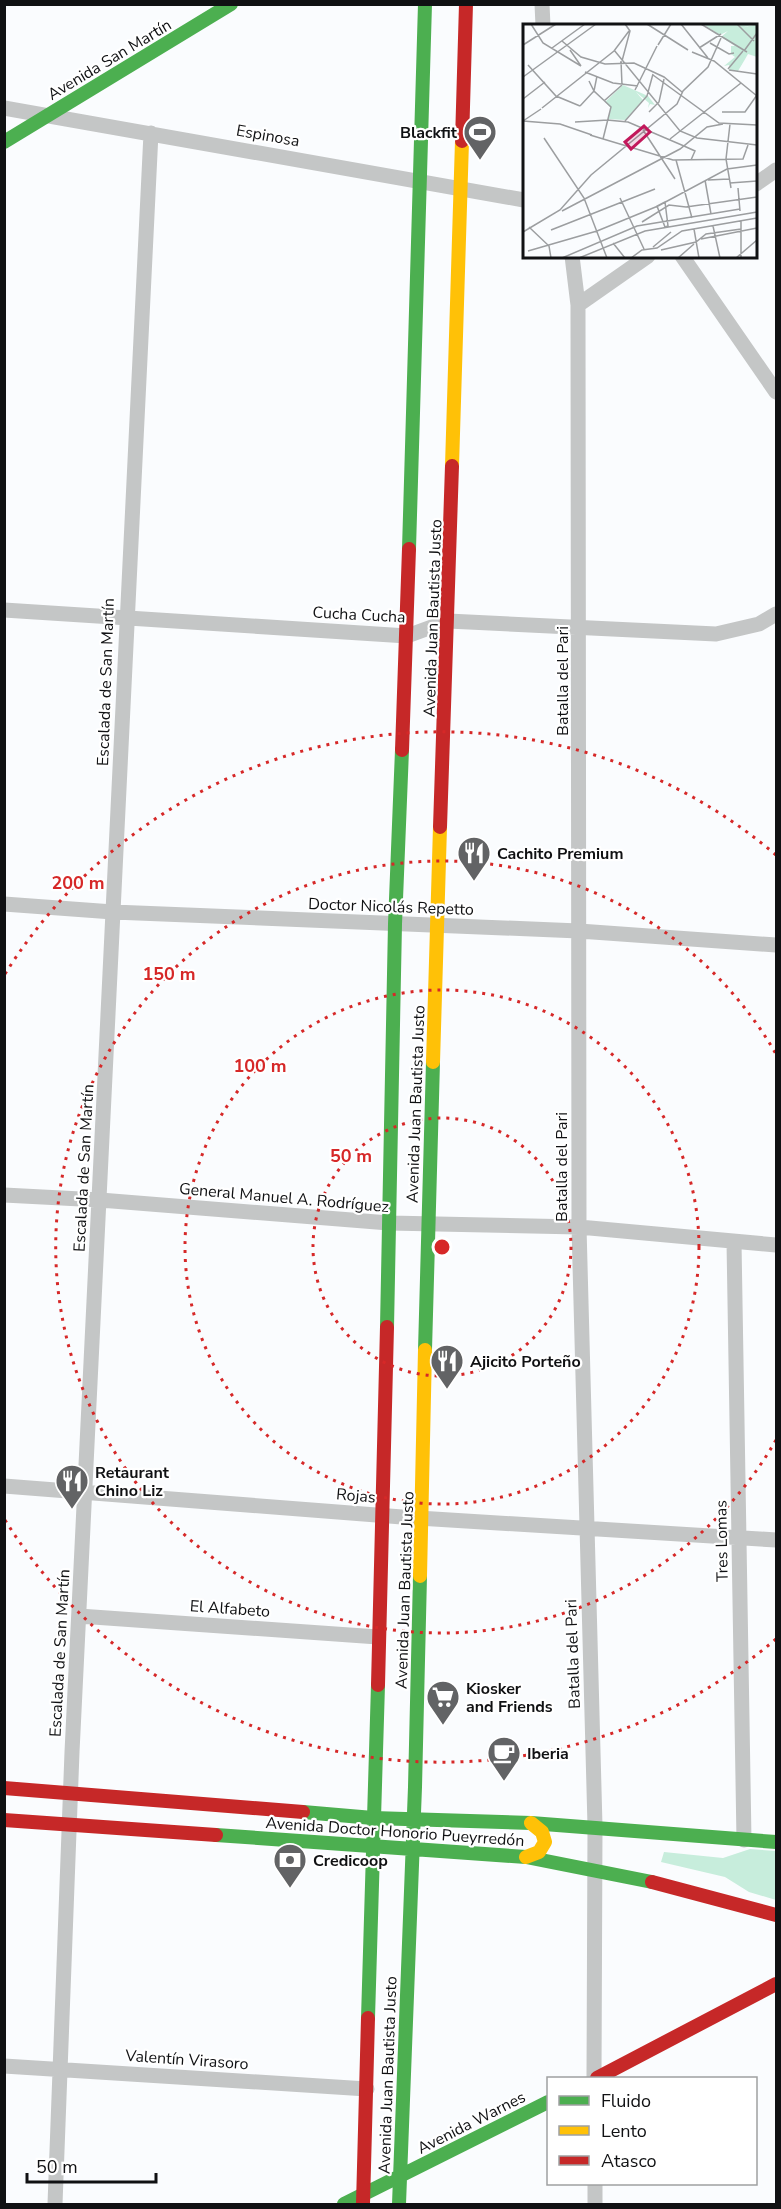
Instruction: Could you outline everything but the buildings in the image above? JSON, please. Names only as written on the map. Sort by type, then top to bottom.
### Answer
[{"type":"main road","name":"Avenida San Martín","points":[[4,142],[231,4]]},
{"type":"main road","name":"Avenida Juan Bautista Justo","points":[[363,2200],[383,1515],[394,924],[407,636],[425,4]]},
{"type":"main road","name":"Avenida Juan Bautista Justo","points":[[399,2205],[414,1819],[423,1518],[428,1225],[466,4]]},
{"type":"main road","name":"Avenida Doctor Honorio Pueyrredón","points":[[4,1788],[373,1818],[595,1826],[777,1842]]},
{"type":"main road","name":"Avenida Doctor Honorio Pueyrredón","points":[[4,1820],[526,1857],[595,1868],[698,1892],[777,1915]]},
{"type":"main road","points":[[526,1857],[535,1856],[546,1842],[545,1833],[539,1826],[531,1823]]},
{"type":"main road","points":[[599,2077],[777,1983]]},
{"type":"main road","name":"Avenida Warnes","points":[[344,2205],[363,2200],[400,2177],[547,2103]]},
{"type":"street","points":[[542,4],[543,24]]},
{"type":"street","name":"Espinosa","points":[[4,108],[523,200]]},
{"type":"street","name":"Escalada de San Martín","points":[[55,2205],[69,1824],[151,133]]},
{"type":"street","points":[[757,183],[777,170]]},
{"type":"street","name":"Batalla del Pari","points":[[572,258],[578,305],[579,1227],[595,1826],[595,2077]]},
{"type":"street","points":[[578,305],[645,258]]},
{"type":"street","points":[[683,258],[777,392]]},
{"type":"street","name":"Cucha Cucha","points":[[4,610],[407,636],[448,621],[716,634],[759,624],[776,616]]},
{"type":"street","name":"Doctor Nicolás Repetto","points":[[4,904],[113,912],[579,931],[777,945]]},
{"type":"street","name":"General Manuel A. Rodríguez","points":[[4,1195],[100,1200],[389,1223],[579,1227],[777,1245]]},
{"type":"street","name":"Tres Lomas","points":[[734,1242],[744,1840]]},
{"type":"street","name":"Rojas","points":[[4,1486],[423,1518],[777,1540]]},
{"type":"street","name":"El Alfabeto","points":[[80,1616],[378,1637]]},
{"type":"street","name":"Valentín Virasoro","points":[[4,2066],[367,2089]]},
{"type":"street","points":[[595,2185],[595,2205]]},
{"type":"green space","points":[[750,1849],[776,1851],[776,1900],[749,1892],[725,1877],[661,1862],[664,1852],[723,1858]]},
{"type":"traffic: fast","points":[[4,142],[231,4]]},
{"type":"traffic: fast","points":[[409,549],[425,4]]},
{"type":"traffic: fast","points":[[387,1327],[395,924],[402,750]]},
{"type":"traffic: fast","points":[[425,1350],[433,1062]]},
{"type":"traffic: fast","points":[[399,2204],[415,1787],[420,1576]]},
{"type":"traffic: fast","points":[[368,2018],[378,1685]]},
{"type":"traffic: fast","points":[[303,1812],[373,1818],[531,1823],[776,1842]]},
{"type":"traffic: fast","points":[[216,1835],[526,1857],[652,1882]]},
{"type":"traffic: fast","points":[[344,2204],[547,2102]]},
{"type":"traffic: slow","points":[[452,466],[462,141]]},
{"type":"traffic: slow","points":[[433,1062],[440,827]]},
{"type":"traffic: slow","points":[[420,1576],[425,1350]]},
{"type":"traffic: slow","points":[[526,1857],[539,1852],[545,1842],[542,1832],[531,1823]]},
{"type":"traffic: jam","points":[[462,141],[466,4]]},
{"type":"traffic: jam","points":[[440,827],[452,466]]},
{"type":"traffic: jam","points":[[402,750],[409,549]]},
{"type":"traffic: jam","points":[[378,1685],[387,1327]]},
{"type":"traffic: jam","points":[[4,1788],[303,1812]]},
{"type":"traffic: jam","points":[[4,1820],[216,1835]]},
{"type":"traffic: jam","points":[[652,1882],[776,1915]]},
{"type":"traffic: jam","points":[[599,2077],[776,1984]]},
{"type":"traffic: jam","points":[[363,2204],[368,2018]]},
{"type":"place","name":"Blackfit","points":[[480,161]]},
{"type":"place","name":"Cachito Premium","points":[[474,882]]},
{"type":"place","name":"Ajicito Porteño","points":[[447,1390]]},
{"type":"place","name":"Retaurant Chino Liz","points":[[72,1510]]},
{"type":"place","name":"Kiosker and Friends","points":[[443,1726]]},
{"type":"place","name":"Iberia","points":[[504,1782]]},
{"type":"place","name":"Credicoop","points":[[290,1889]]}]
